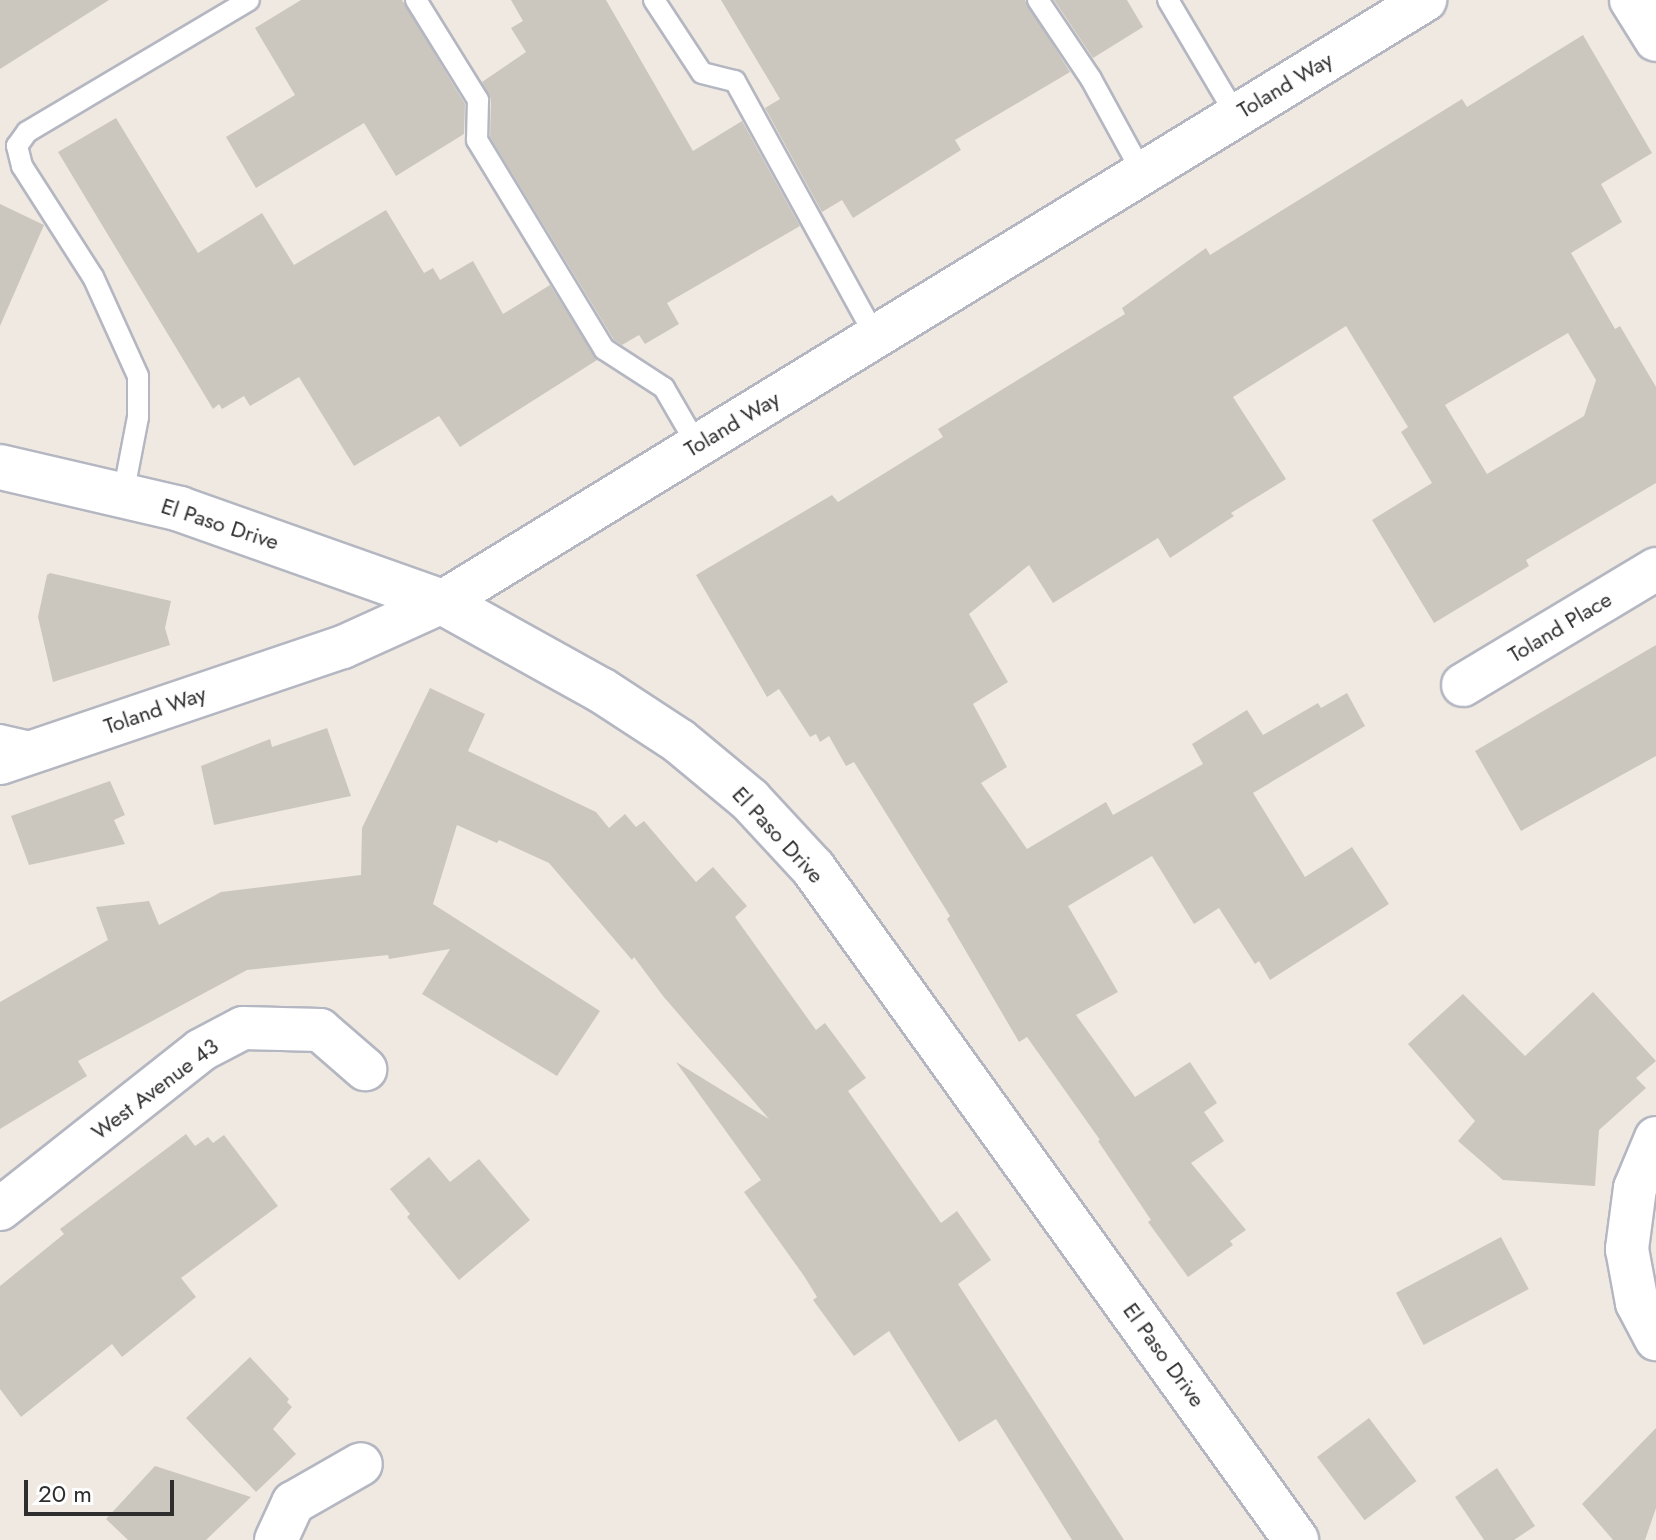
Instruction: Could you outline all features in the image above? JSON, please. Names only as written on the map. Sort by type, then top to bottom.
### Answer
[{"type":"street","name":"Toland Way","points":[[0,763],[343,647],[442,602],[1425,0]]},
{"type":"street","points":[[1631,0],[1656,40]]},
{"type":"street","name":"El Paso Drive","points":[[0,467],[180,509],[442,602],[601,690],[679,741],[750,800],[813,868],[1296,1540]]},
{"type":"street","name":"Toland Place","points":[[1463,685],[1656,569]]},
{"type":"street","name":"West Avenue 43","points":[[0,1209],[201,1050],[243,1028],[320,1030],[365,1069]]},
{"type":"street","points":[[1656,1138],[1635,1188],[1627,1249],[1637,1303],[1656,1339]]},
{"type":"street","points":[[276,1540],[293,1503],[361,1464]]},
{"type":"lane","points":[[123,495],[138,417],[138,376],[93,277],[22,166],[17,146],[27,132],[249,0]]},
{"type":"lane","points":[[416,0],[478,100],[477,140],[604,349],[664,388],[697,445]]},
{"type":"lane","points":[[654,0],[702,73],[735,81],[875,336]]},
{"type":"lane","points":[[1038,0],[1091,79],[1142,172]]},
{"type":"lane","points":[[1168,0],[1236,115]]},
{"type":"lane","points":[[0,735],[47,746]]},
{"type":"building","points":[[0,0],[109,0],[0,69]]},
{"type":"building","points":[[301,0],[402,0],[465,104],[464,134],[396,176],[364,123],[256,188],[226,137],[295,95],[255,28]]},
{"type":"building","points":[[511,0],[606,0],[693,151],[742,121],[800,226],[667,303],[679,324],[645,344],[639,335],[622,345],[614,340],[490,137],[491,99],[482,82],[526,52],[511,28],[523,21]]},
{"type":"building","points":[[721,0],[1025,0],[1070,72],[955,140],[961,150],[853,218],[842,200],[822,212],[765,108],[780,99]]},
{"type":"building","points":[[1054,0],[1127,0],[1143,27],[1093,58]]},
{"type":"building","points":[[1583,35],[1652,153],[1601,184],[1622,222],[1571,253],[1615,329],[1620,326],[1656,387],[1656,483],[1526,560],[1529,566],[1434,623],[1372,520],[1432,483],[1401,432],[1408,427],[1346,326],[1233,397],[1286,479],[1231,513],[1234,516],[1170,558],[1158,538],[1053,603],[1029,565],[969,614],[1008,682],[973,704],[1007,767],[981,783],[1027,849],[1106,802],[1113,815],[1203,764],[1192,744],[1247,710],[1263,735],[1318,703],[1321,708],[1347,693],[1365,726],[1253,793],[1305,877],[1352,847],[1389,904],[1270,980],[1259,961],[1255,964],[1219,908],[1194,924],[1152,856],[1068,906],[1118,992],[1076,1015],[1135,1097],[1190,1062],[1217,1103],[1204,1112],[1224,1141],[1191,1163],[1246,1230],[1230,1241],[1233,1245],[1188,1277],[1148,1222],[1151,1220],[1100,1140],[1027,1037],[1019,1042],[947,919],[950,916],[854,762],[846,766],[829,736],[820,742],[816,734],[810,737],[779,689],[767,697],[696,575],[832,495],[838,502],[943,437],[938,429],[1125,314],[1122,308],[1206,248],[1210,255],[1462,99],[1467,107]],"holes":[[[1568,333],[1596,380],[1584,416],[1487,474],[1445,405]]]},
{"type":"building","points":[[116,118],[198,253],[262,213],[294,265],[386,210],[424,273],[433,268],[440,280],[473,261],[503,314],[550,285],[597,360],[460,447],[439,416],[354,466],[299,377],[250,406],[244,396],[222,409],[219,404],[213,409],[58,152]]},
{"type":"building","points":[[0,204],[44,225],[0,326]]},
{"type":"building","points":[[50,573],[171,601],[165,628],[170,645],[53,682],[38,617]]},
{"type":"building","points":[[1656,645],[1656,756],[1521,831],[1475,751]]},
{"type":"building","points":[[430,688],[485,714],[468,751],[596,812],[609,828],[625,814],[636,827],[644,821],[696,882],[713,867],[747,906],[735,917],[816,1030],[825,1023],[866,1078],[848,1091],[941,1223],[957,1211],[991,1260],[958,1284],[1124,1540],[1072,1540],[996,1419],[959,1442],[889,1331],[854,1356],[813,1300],[817,1297],[804,1276],[744,1192],[761,1180],[676,1062],[769,1119],[663,996],[634,957],[632,960],[549,863],[499,840],[497,843],[457,825],[433,904],[600,1011],[557,1076],[422,994],[450,949],[389,959],[388,955],[247,970],[78,1061],[87,1076],[0,1129],[0,1002],[108,940],[96,907],[149,901],[159,925],[221,892],[361,875],[362,828]]},
{"type":"building","points":[[327,728],[351,796],[214,825],[201,766],[270,739],[272,747]]},
{"type":"building","points":[[110,781],[125,815],[114,820],[125,844],[29,865],[11,816]]},
{"type":"building","points":[[1593,992],[1656,1061],[1636,1078],[1646,1088],[1599,1130],[1595,1186],[1503,1180],[1458,1141],[1475,1121],[1408,1044],[1463,994],[1525,1056]]},
{"type":"building","points":[[186,1134],[195,1146],[208,1137],[213,1143],[224,1135],[278,1206],[181,1278],[196,1297],[122,1357],[112,1344],[21,1417],[0,1389],[0,1286],[64,1234],[60,1229]]},
{"type":"building","points":[[429,1157],[450,1182],[479,1159],[530,1220],[459,1280],[407,1217],[410,1214],[390,1189]]},
{"type":"building","points":[[1501,1237],[1529,1289],[1424,1345],[1396,1293]]},
{"type":"building","points":[[250,1357],[289,1399],[287,1402],[292,1407],[273,1429],[296,1454],[256,1492],[186,1418]]},
{"type":"building","points":[[1369,1418],[1417,1481],[1365,1520],[1317,1457]]},
{"type":"building","points":[[1656,1428],[1656,1508],[1645,1540],[1613,1540],[1582,1504]]},
{"type":"building","points":[[155,1466],[251,1497],[206,1540],[128,1540],[106,1519]]},
{"type":"building","points":[[1497,1468],[1535,1526],[1514,1540],[1484,1540],[1455,1497]]}]
